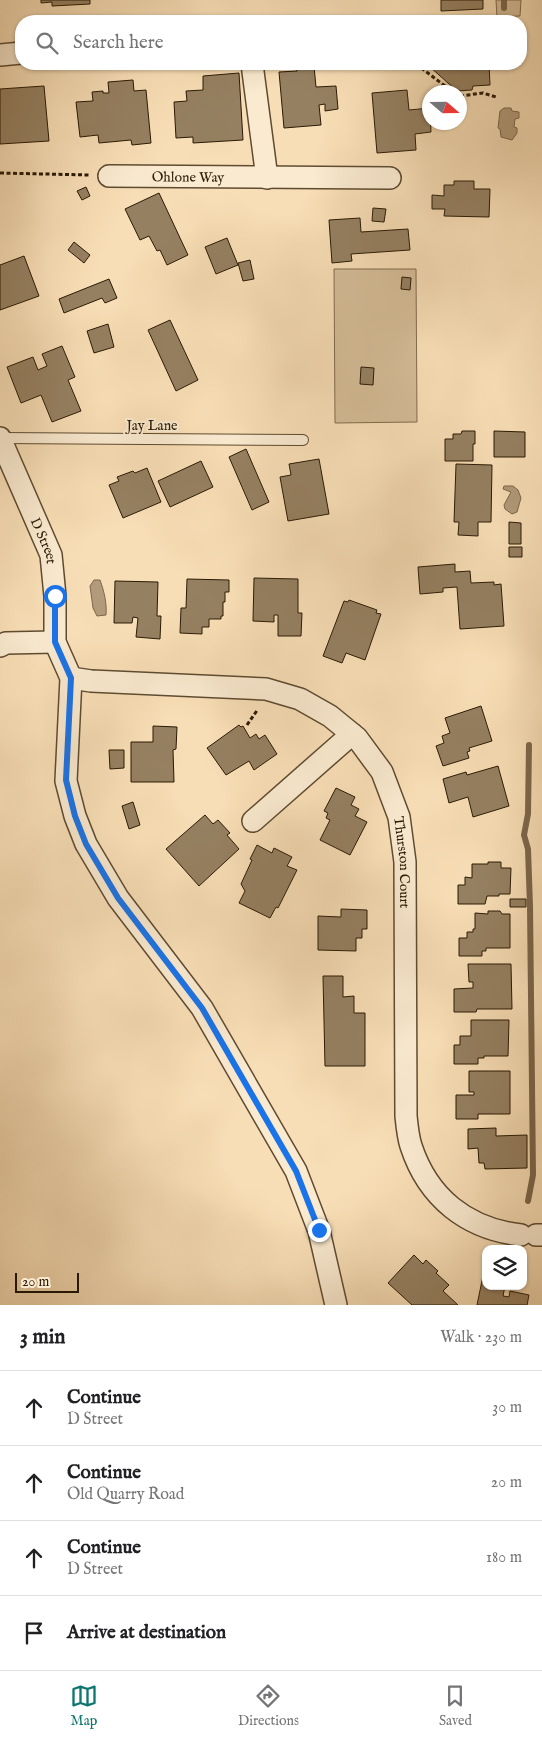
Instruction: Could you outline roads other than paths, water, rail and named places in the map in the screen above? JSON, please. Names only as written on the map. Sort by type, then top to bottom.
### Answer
[{"type":"street","points":[[0,55],[15,54]]},
{"type":"street","points":[[253,70],[267,178]]},
{"type":"street","name":"Ohlone Way","points":[[109,176],[390,178]]},
{"type":"street","name":"D Street","points":[[0,438],[51,555],[55,596],[55,642],[71,678]]},
{"type":"street","points":[[0,646],[6,643],[55,642]]},
{"type":"street","points":[[71,678],[66,780],[75,816],[86,844],[118,898],[202,1008],[296,1171],[319,1230],[336,1305]]},
{"type":"street","name":"Thurston Court","points":[[71,678],[91,681],[266,689],[300,700],[330,716],[356,738],[382,772],[399,817],[405,862],[406,1116],[410,1145],[421,1172],[438,1196],[460,1215],[484,1227],[509,1234],[533,1235]]},
{"type":"street","points":[[253,821],[352,734]]},
{"type":"lane","name":"Jay Lane","points":[[0,438],[304,440]]},
{"type":"waterway","points":[[504,0],[504,8]]},
{"type":"waterway","points":[[528,1201],[533,1175],[530,906],[528,849],[524,835],[528,814],[529,745]]}]
